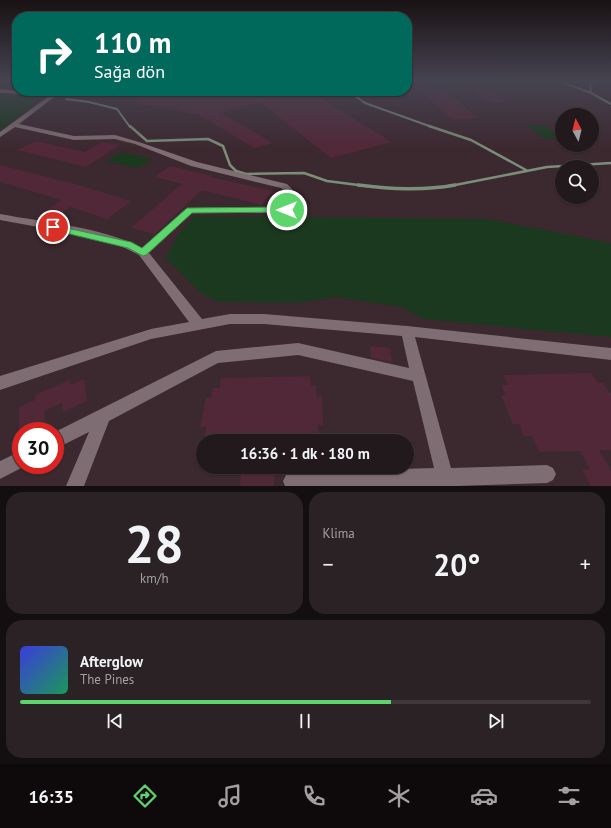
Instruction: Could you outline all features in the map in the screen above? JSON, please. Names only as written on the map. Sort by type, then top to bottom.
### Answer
[{"type":"street","points":[[0,135],[42,104]]},
{"type":"street","points":[[14,125],[74,138],[114,137],[137,143],[194,164],[284,186],[292,193],[287,210],[190,210],[143,253]]},
{"type":"street","points":[[0,217],[80,232],[131,245],[143,253],[198,324]]},
{"type":"street","points":[[0,383],[151,334],[230,319],[264,319],[407,332],[611,354]]},
{"type":"street","points":[[407,332],[446,481]]},
{"type":"street","points":[[64,436],[216,357],[298,349],[418,376]]},
{"type":"street","points":[[75,486],[103,416]]},
{"type":"street","points":[[0,470],[12,464]]},
{"type":"street","points":[[292,481],[446,481],[547,474]]},
{"type":"shaded area","points":[[0,104],[611,104],[611,486],[0,486]]},
{"type":"green space","points":[[0,104],[34,104],[0,131]]},
{"type":"green space","points":[[543,124],[555,133],[555,138],[545,139],[526,125]]},
{"type":"green space","points":[[121,152],[152,159],[137,168],[106,161]]},
{"type":"green space","points":[[195,216],[487,219],[611,243],[611,337],[423,319],[402,307],[335,297],[298,303],[218,302],[202,294],[166,258],[179,233]]},
{"type":"building","points":[[134,104],[254,104],[221,113],[273,143],[254,148],[196,113],[191,114],[176,109]]},
{"type":"building","points":[[262,104],[330,104],[392,142],[331,158]]},
{"type":"building","points":[[435,104],[461,104],[477,118],[452,119]]},
{"type":"building","points":[[36,141],[85,152],[103,142],[120,145],[86,167],[17,150]]},
{"type":"building","points":[[0,165],[75,184],[132,201],[107,219],[70,207],[51,219],[37,216],[62,200],[0,182]]},
{"type":"building","points":[[170,166],[273,191],[262,205],[202,190],[155,234],[131,228],[182,184],[155,177]]},
{"type":"building","points":[[370,346],[390,348],[392,362],[371,358]]},
{"type":"building","points":[[591,373],[598,383],[603,383],[611,394],[611,450],[599,450],[611,471],[611,486],[591,486],[582,470],[590,469],[580,451],[539,452],[532,436],[524,436],[519,424],[513,424],[501,396],[506,395],[501,385],[508,385],[503,375]]},
{"type":"building","points":[[310,376],[311,386],[316,386],[317,397],[322,396],[323,425],[318,425],[319,434],[205,434],[206,427],[200,427],[206,398],[211,398],[213,388],[220,388],[221,378]]},
{"type":"building","points":[[84,379],[87,401],[63,412],[62,403],[44,411],[45,421],[43,422],[19,422],[19,407],[35,400],[35,395],[69,380],[70,385]]},
{"type":"building","points":[[241,474],[275,474],[274,486],[240,486]]},
{"type":"waterway","points":[[96,104],[117,109],[130,127]]},
{"type":"waterway","points":[[367,104],[432,127]]},
{"type":"waterway","points":[[130,126],[147,141],[208,139],[223,146],[230,165],[236,171],[246,174],[304,173],[327,181],[366,186]]},
{"type":"waterway","points":[[432,127],[471,140],[526,170]]},
{"type":"waterway","points":[[450,186],[547,167],[611,163]]},
{"type":"waterway","points":[[358,185],[366,186]]},
{"type":"waterway","points":[[366,186],[406,189],[455,185]]},
{"type":"route","points":[[53,227],[131,245],[143,253],[190,210],[287,210]]}]
